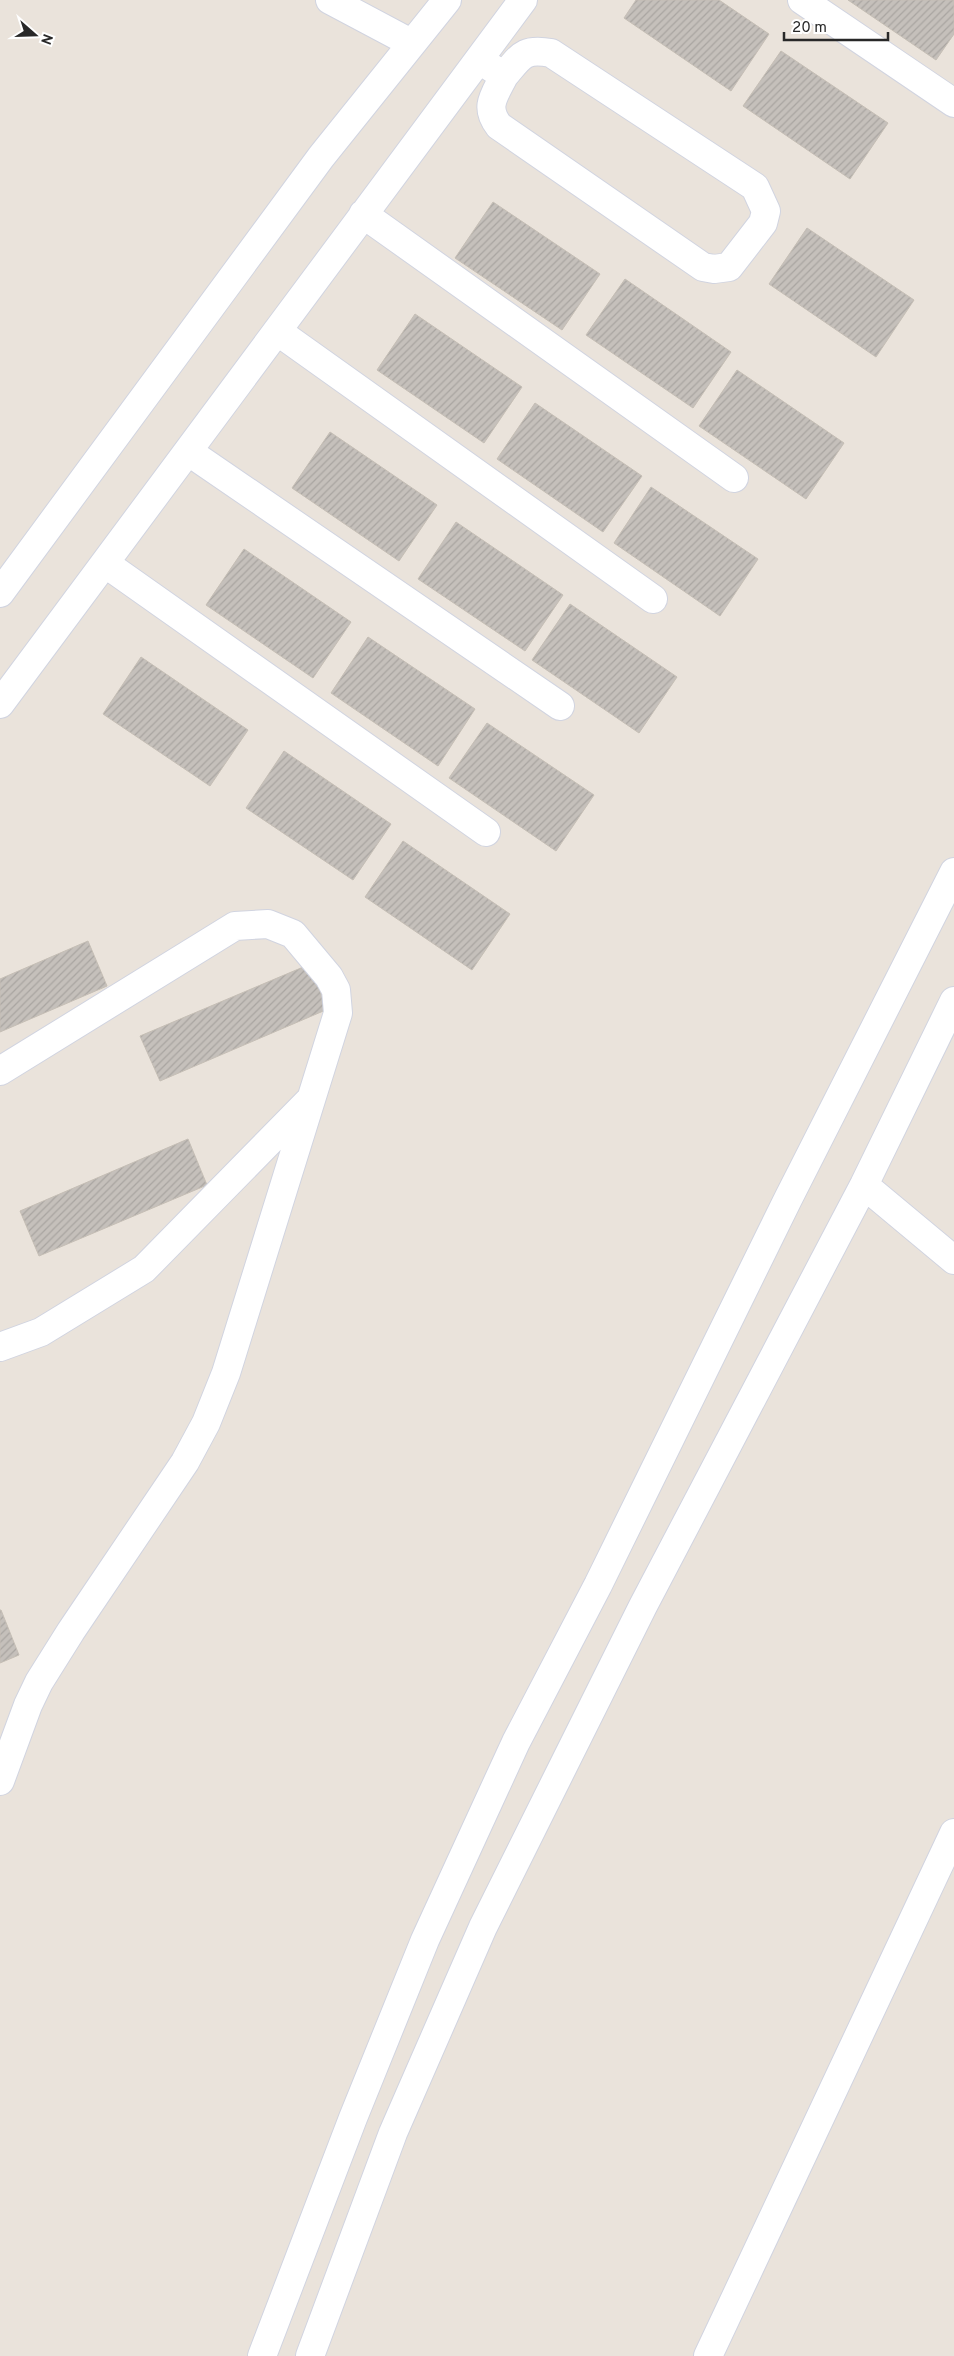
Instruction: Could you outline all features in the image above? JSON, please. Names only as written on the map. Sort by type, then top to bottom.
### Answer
[{"type":"street","points":[[330,0],[411,43]]},
{"type":"street","points":[[0,593],[322,157],[447,0]]},
{"type":"street","points":[[0,704],[106,564],[523,0]]},
{"type":"street","points":[[802,0],[954,103]]},
{"type":"street","points":[[535,50],[551,53],[755,187],[766,211],[763,223],[729,267],[714,270],[703,268],[499,126],[492,116],[491,102],[504,76],[521,55],[535,50]]},
{"type":"street","points":[[480,60],[504,76]]},
{"type":"street","points":[[363,214],[734,478]]},
{"type":"street","points":[[277,331],[653,599]]},
{"type":"street","points":[[189,452],[560,706]]},
{"type":"street","points":[[106,564],[486,832]]},
{"type":"street","points":[[262,2356],[353,2118],[425,1940],[516,1742],[598,1584],[788,1200],[954,872]]},
{"type":"street","points":[[0,1070],[235,926],[268,924],[293,934],[329,977],[336,990],[338,1013],[226,1373],[199,1438],[185,1462],[53,1657],[6,1750],[0,1781]]},
{"type":"street","points":[[310,2356],[393,2133],[483,1927],[642,1606],[864,1186],[954,1001]]},
{"type":"street","points":[[0,1347],[41,1332],[144,1269],[311,1099]]},
{"type":"street","points":[[864,1186],[954,1260]]},
{"type":"street","points":[[708,2356],[954,1833]]},
{"type":"building","points":[[636,0],[719,0],[769,34],[731,91],[624,18]]},
{"type":"building","points":[[848,0],[954,0],[954,34],[936,60]]},
{"type":"building","points":[[781,51],[888,123],[850,179],[743,106]]},
{"type":"building","points":[[493,202],[600,274],[562,330],[455,258]]},
{"type":"building","points":[[807,228],[914,300],[876,357],[769,284]]},
{"type":"building","points":[[625,279],[731,352],[693,408],[586,335]]},
{"type":"building","points":[[415,314],[522,387],[484,443],[377,370]]},
{"type":"building","points":[[737,370],[844,443],[806,499],[699,426]]},
{"type":"building","points":[[535,403],[642,476],[603,532],[497,459]]},
{"type":"building","points":[[330,432],[437,505],[399,561],[292,488]]},
{"type":"building","points":[[651,487],[758,559],[720,616],[614,543]]},
{"type":"building","points":[[456,522],[563,595],[525,651],[418,579]]},
{"type":"building","points":[[244,549],[351,622],[313,678],[206,605]]},
{"type":"building","points":[[570,604],[677,677],[639,733],[532,660]]},
{"type":"building","points":[[368,637],[475,709],[438,766],[331,693]]},
{"type":"building","points":[[141,657],[248,730],[210,786],[103,714]]},
{"type":"building","points":[[487,723],[594,795],[556,851],[449,778]]},
{"type":"building","points":[[284,751],[391,824],[353,880],[246,808]]},
{"type":"building","points":[[403,841],[510,914],[472,970],[365,897]]},
{"type":"building","points":[[88,941],[107,986],[0,1032],[0,979]]},
{"type":"building","points":[[308,965],[328,1009],[160,1081],[140,1036]]},
{"type":"building","points":[[188,1139],[207,1185],[39,1256],[20,1211]]},
{"type":"building","points":[[0,1610],[19,1655],[0,1663]]}]
